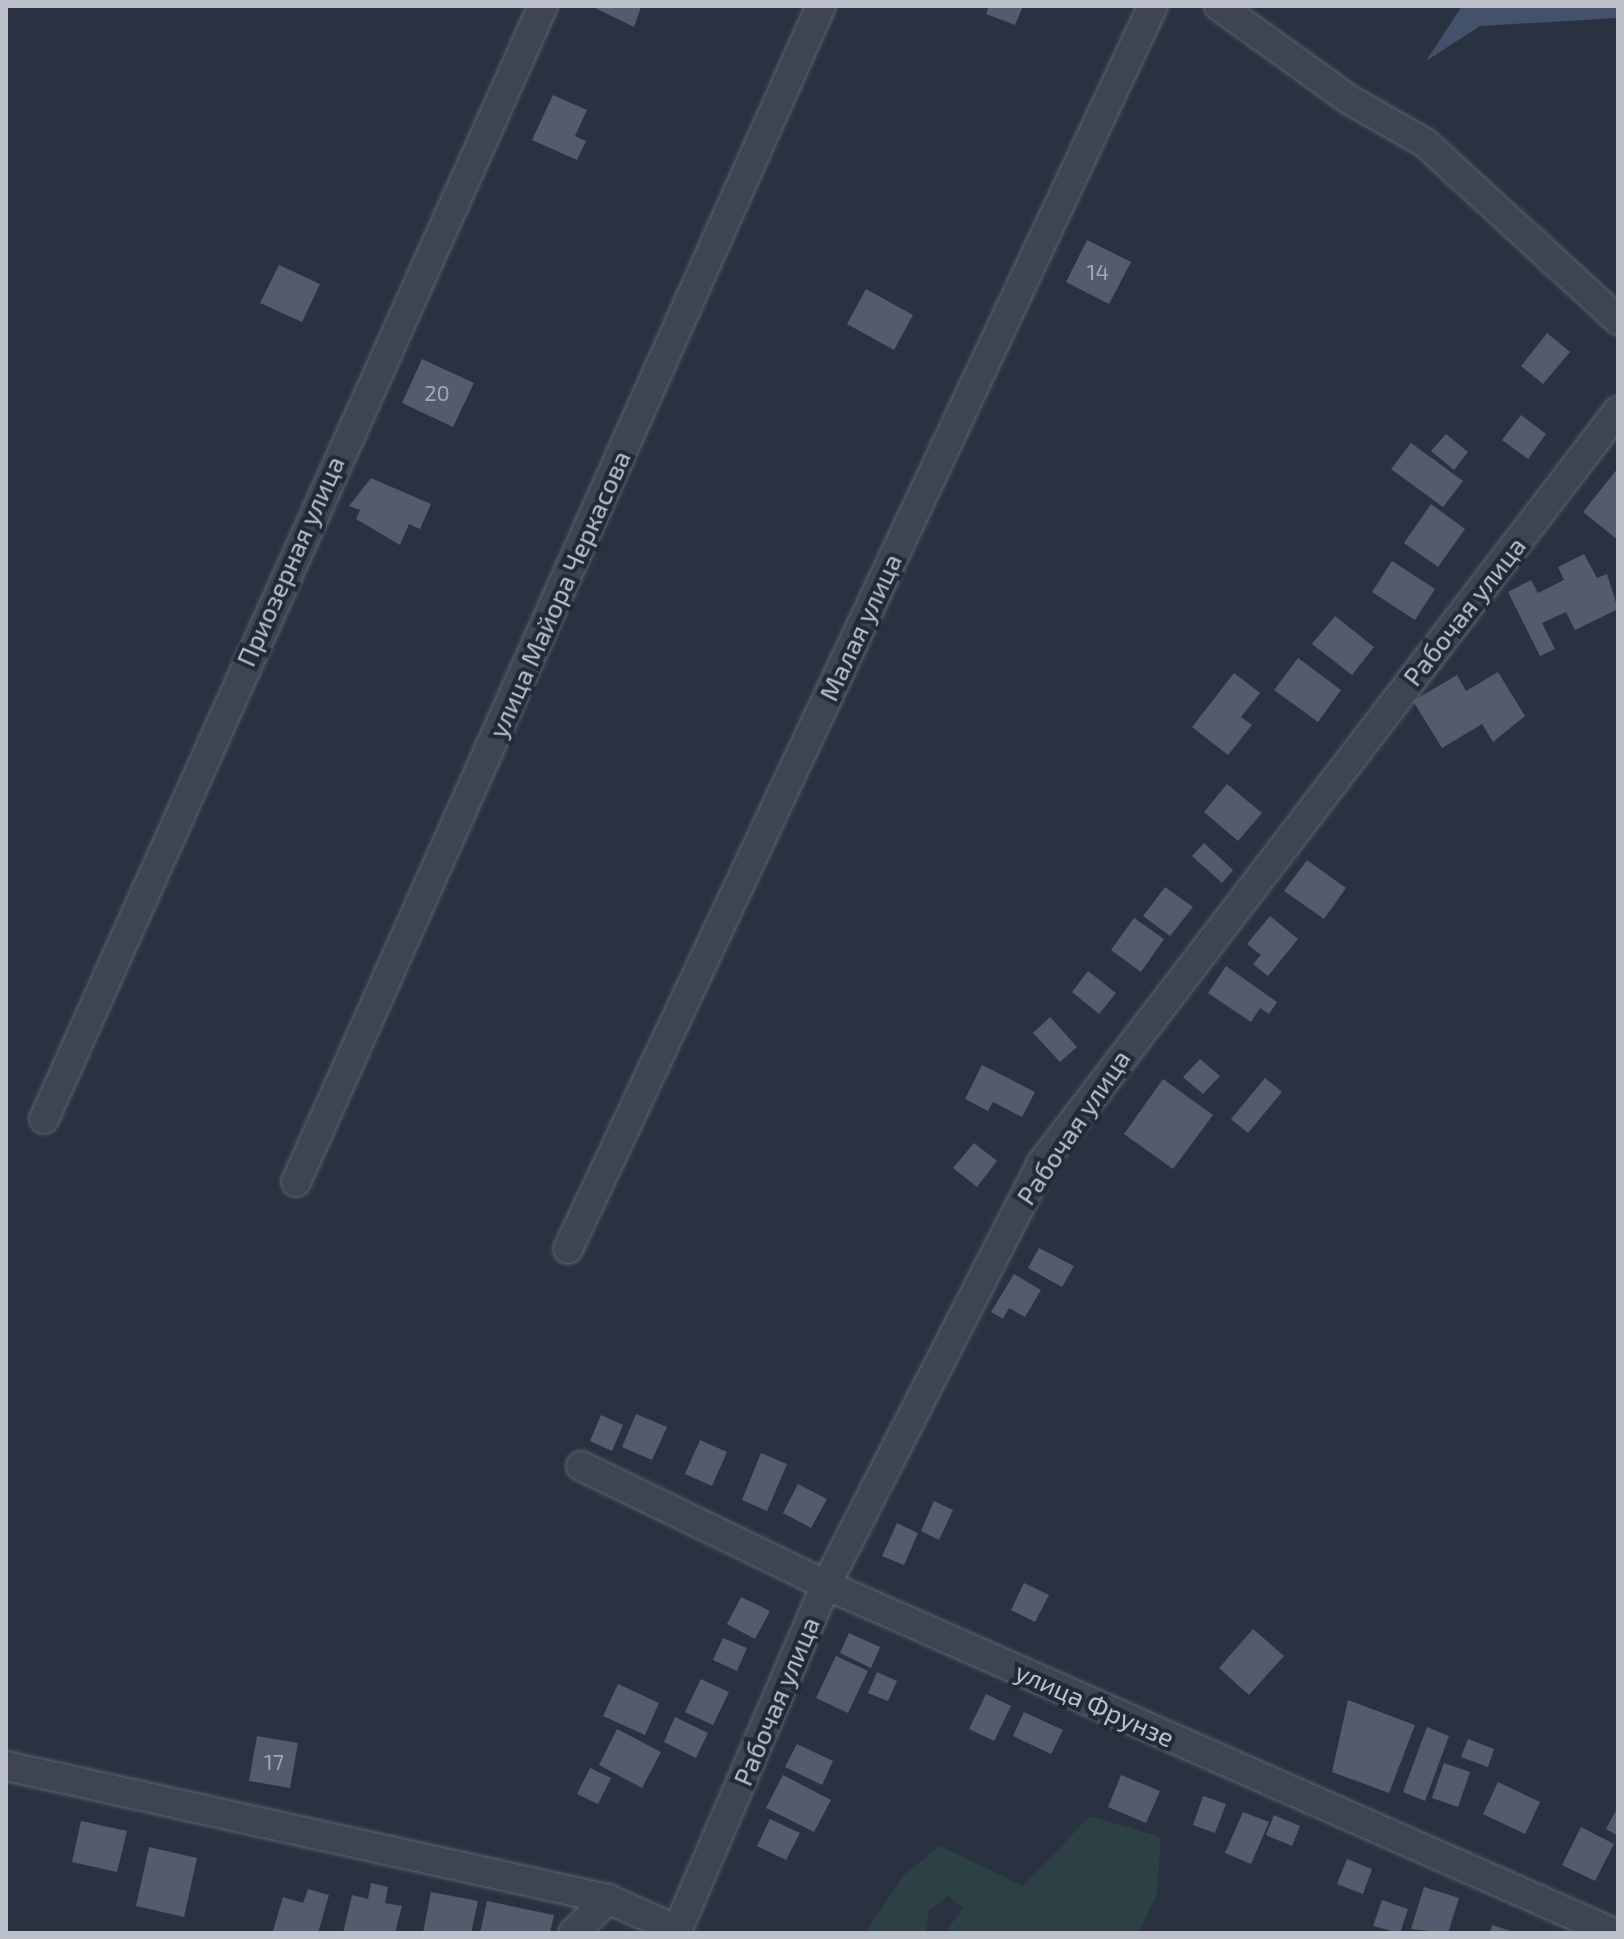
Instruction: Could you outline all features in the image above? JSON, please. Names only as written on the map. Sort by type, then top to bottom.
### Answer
[{"type":"street","name":"Приозерная улица","points":[[44,1119],[543,6]]},
{"type":"street","name":"улица Майора Черкасова","points":[[296,1182],[821,6]]},
{"type":"street","name":"Малая улица","points":[[568,1249],[1153,6]]},
{"type":"street","points":[[1219,6],[1350,100],[1425,143],[1618,320]]},
{"type":"street","name":"Рабочая улица","points":[[676,1932],[826,1585],[1041,1164],[1618,411]]},
{"type":"street","name":"улица Фрунзе","points":[[581,1466],[826,1585],[1614,1933]]},
{"type":"street","points":[[6,1766],[608,1899],[676,1932]]},
{"type":"street","points":[[573,1933],[608,1899]]},
{"type":"green space","points":[[1090,1816],[1161,1837],[1157,1893],[1139,1933],[953,1933],[947,1930],[963,1908],[949,1896],[929,1910],[926,1933],[865,1933],[904,1875],[940,1846],[1023,1886]]},
{"type":"water","points":[[1462,6],[1618,6],[1618,18],[1480,26],[1426,61]]},
{"type":"building","points":[[591,6],[639,6],[641,7],[634,27]]},
{"type":"building","points":[[989,6],[1023,6],[1015,25],[986,14]]},
{"type":"building","points":[[553,95],[587,110],[575,136],[586,141],[577,160],[532,140]]},
{"type":"building","points":[[1087,240],[1131,262],[1109,304],[1066,282]]},
{"type":"building","points":[[279,265],[320,284],[302,322],[260,303]]},
{"type":"building","points":[[866,289],[913,315],[894,350],[847,324]]},
{"type":"building","points":[[1547,333],[1570,352],[1543,384],[1521,366]]},
{"type":"building","points":[[422,359],[474,383],[453,427],[402,403]]},
{"type":"building","points":[[1521,415],[1546,434],[1528,459],[1502,440]]},
{"type":"building","points":[[1446,434],[1468,452],[1454,470],[1431,451]]},
{"type":"building","points":[[1411,443],[1463,481],[1443,507],[1391,469]]},
{"type":"building","points":[[1618,468],[1618,540],[1583,512]]},
{"type":"building","points":[[371,478],[431,504],[420,529],[409,524],[400,545],[356,519],[360,510],[349,506]]},
{"type":"building","points":[[1431,504],[1465,529],[1438,567],[1404,543]]},
{"type":"building","points":[[1584,554],[1597,578],[1607,574],[1618,609],[1575,630],[1566,612],[1542,623],[1555,649],[1540,656],[1508,592],[1531,580],[1538,593],[1564,580],[1558,567]]},
{"type":"building","points":[[1392,561],[1435,589],[1415,620],[1372,592]]},
{"type":"building","points":[[1335,616],[1374,647],[1352,675],[1312,644]]},
{"type":"building","points":[[1298,658],[1341,690],[1318,722],[1274,690]]},
{"type":"building","points":[[1498,672],[1525,716],[1493,742],[1482,724],[1442,748],[1413,701],[1457,675],[1466,691]]},
{"type":"building","points":[[1234,673],[1260,693],[1241,717],[1252,725],[1228,755],[1192,727]]},
{"type":"building","points":[[1227,784],[1262,813],[1238,841],[1204,812]]},
{"type":"building","points":[[1204,843],[1233,870],[1222,883],[1192,856]]},
{"type":"building","points":[[1307,860],[1346,888],[1324,919],[1284,891]]},
{"type":"building","points":[[1165,887],[1193,907],[1170,936],[1143,916]]},
{"type":"building","points":[[1270,916],[1298,939],[1268,976],[1253,964],[1261,955],[1247,944]]},
{"type":"building","points":[[1134,918],[1164,939],[1141,972],[1111,950]]},
{"type":"building","points":[[1226,966],[1277,1002],[1269,1014],[1260,1008],[1251,1022],[1208,993]]},
{"type":"building","points":[[1088,971],[1116,993],[1099,1014],[1072,992]]},
{"type":"building","points":[[1050,1017],[1077,1047],[1060,1062],[1033,1033]]},
{"type":"building","points":[[1200,1059],[1220,1076],[1203,1094],[1183,1077]]},
{"type":"building","points":[[982,1065],[1035,1092],[1022,1117],[993,1102],[988,1111],[965,1099]]},
{"type":"building","points":[[1265,1078],[1282,1092],[1248,1133],[1231,1119]]},
{"type":"building","points":[[1163,1079],[1213,1115],[1173,1169],[1124,1134]]},
{"type":"building","points":[[974,1143],[997,1161],[977,1187],[953,1168]]},
{"type":"building","points":[[1039,1248],[1074,1266],[1062,1287],[1028,1268]]},
{"type":"building","points":[[1014,1274],[1041,1290],[1025,1317],[1009,1308],[1003,1319],[991,1312]]},
{"type":"building","points":[[636,1414],[667,1427],[652,1460],[622,1447]]},
{"type":"building","points":[[601,1415],[623,1425],[612,1451],[590,1441]]},
{"type":"building","points":[[700,1440],[727,1452],[712,1486],[685,1474]]},
{"type":"building","points":[[761,1453],[787,1464],[767,1511],[742,1500]]},
{"type":"building","points":[[798,1484],[827,1499],[811,1528],[783,1513]]},
{"type":"building","points":[[934,1501],[953,1510],[939,1540],[921,1531]]},
{"type":"building","points":[[897,1523],[918,1533],[904,1565],[882,1556]]},
{"type":"building","points":[[1024,1583],[1049,1595],[1035,1622],[1011,1610]]},
{"type":"building","points":[[741,1597],[770,1611],[755,1639],[727,1624]]},
{"type":"building","points":[[1253,1629],[1284,1656],[1249,1695],[1219,1668]]},
{"type":"building","points":[[849,1633],[880,1647],[871,1668],[840,1653]]},
{"type":"building","points":[[723,1638],[747,1648],[737,1671],[713,1660]]},
{"type":"building","points":[[836,1656],[868,1671],[848,1713],[816,1698]]},
{"type":"building","points":[[877,1672],[897,1681],[888,1701],[868,1693]]},
{"type":"building","points":[[701,1679],[729,1692],[713,1725],[685,1712]]},
{"type":"building","points":[[618,1684],[659,1703],[645,1735],[603,1716]]},
{"type":"building","points":[[986,1694],[1011,1706],[994,1741],[969,1729]]},
{"type":"building","points":[[1348,1700],[1415,1725],[1389,1793],[1332,1772]]},
{"type":"building","points":[[1024,1712],[1063,1730],[1051,1754],[1013,1736]]},
{"type":"building","points":[[675,1717],[708,1733],[696,1758],[664,1742]]},
{"type":"building","points":[[1427,1727],[1449,1736],[1425,1801],[1403,1792]]},
{"type":"building","points":[[617,1729],[661,1752],[642,1788],[599,1765]]},
{"type":"building","points":[[257,1736],[298,1743],[290,1788],[249,1781]]},
{"type":"building","points":[[1468,1739],[1494,1749],[1488,1767],[1461,1757]]},
{"type":"building","points":[[797,1744],[833,1761],[822,1785],[785,1767]]},
{"type":"building","points":[[1444,1763],[1470,1772],[1458,1807],[1432,1798]]},
{"type":"building","points":[[590,1768],[611,1778],[598,1804],[577,1794]]},
{"type":"building","points":[[783,1775],[831,1800],[814,1832],[766,1808]]},
{"type":"building","points":[[1121,1775],[1160,1791],[1146,1823],[1108,1807]]},
{"type":"building","points":[[1498,1782],[1540,1802],[1525,1834],[1483,1814]]},
{"type":"building","points":[[1203,1796],[1226,1804],[1215,1833],[1193,1825]]},
{"type":"building","points":[[1618,1807],[1618,1836],[1606,1829]]},
{"type":"building","points":[[1243,1812],[1269,1822],[1251,1864],[1225,1853]]},
{"type":"building","points":[[1274,1815],[1300,1826],[1292,1846],[1266,1835]]},
{"type":"building","points":[[770,1819],[800,1833],[786,1860],[757,1846]]},
{"type":"building","points":[[81,1821],[127,1831],[117,1872],[72,1862]]},
{"type":"building","points":[[1581,1827],[1614,1844],[1595,1881],[1562,1865]]},
{"type":"building","points":[[149,1847],[197,1858],[184,1917],[136,1906]]},
{"type":"building","points":[[1347,1859],[1372,1869],[1363,1894],[1337,1884]]},
{"type":"building","points":[[371,1883],[388,1887],[385,1903],[402,1906],[395,1933],[343,1933],[352,1895],[368,1899]]},
{"type":"building","points":[[1424,1887],[1459,1898],[1448,1933],[1411,1929]]},
{"type":"building","points":[[308,1889],[329,1895],[318,1933],[273,1931],[283,1897],[303,1903]]},
{"type":"building","points":[[431,1892],[478,1901],[471,1933],[423,1933]]},
{"type":"building","points":[[1382,1900],[1408,1909],[1400,1933],[1373,1926]]},
{"type":"building","points":[[487,1901],[554,1915],[550,1933],[480,1933]]},
{"type":"building","points":[[1492,1925],[1514,1932],[1514,1933],[1490,1933]]}]
